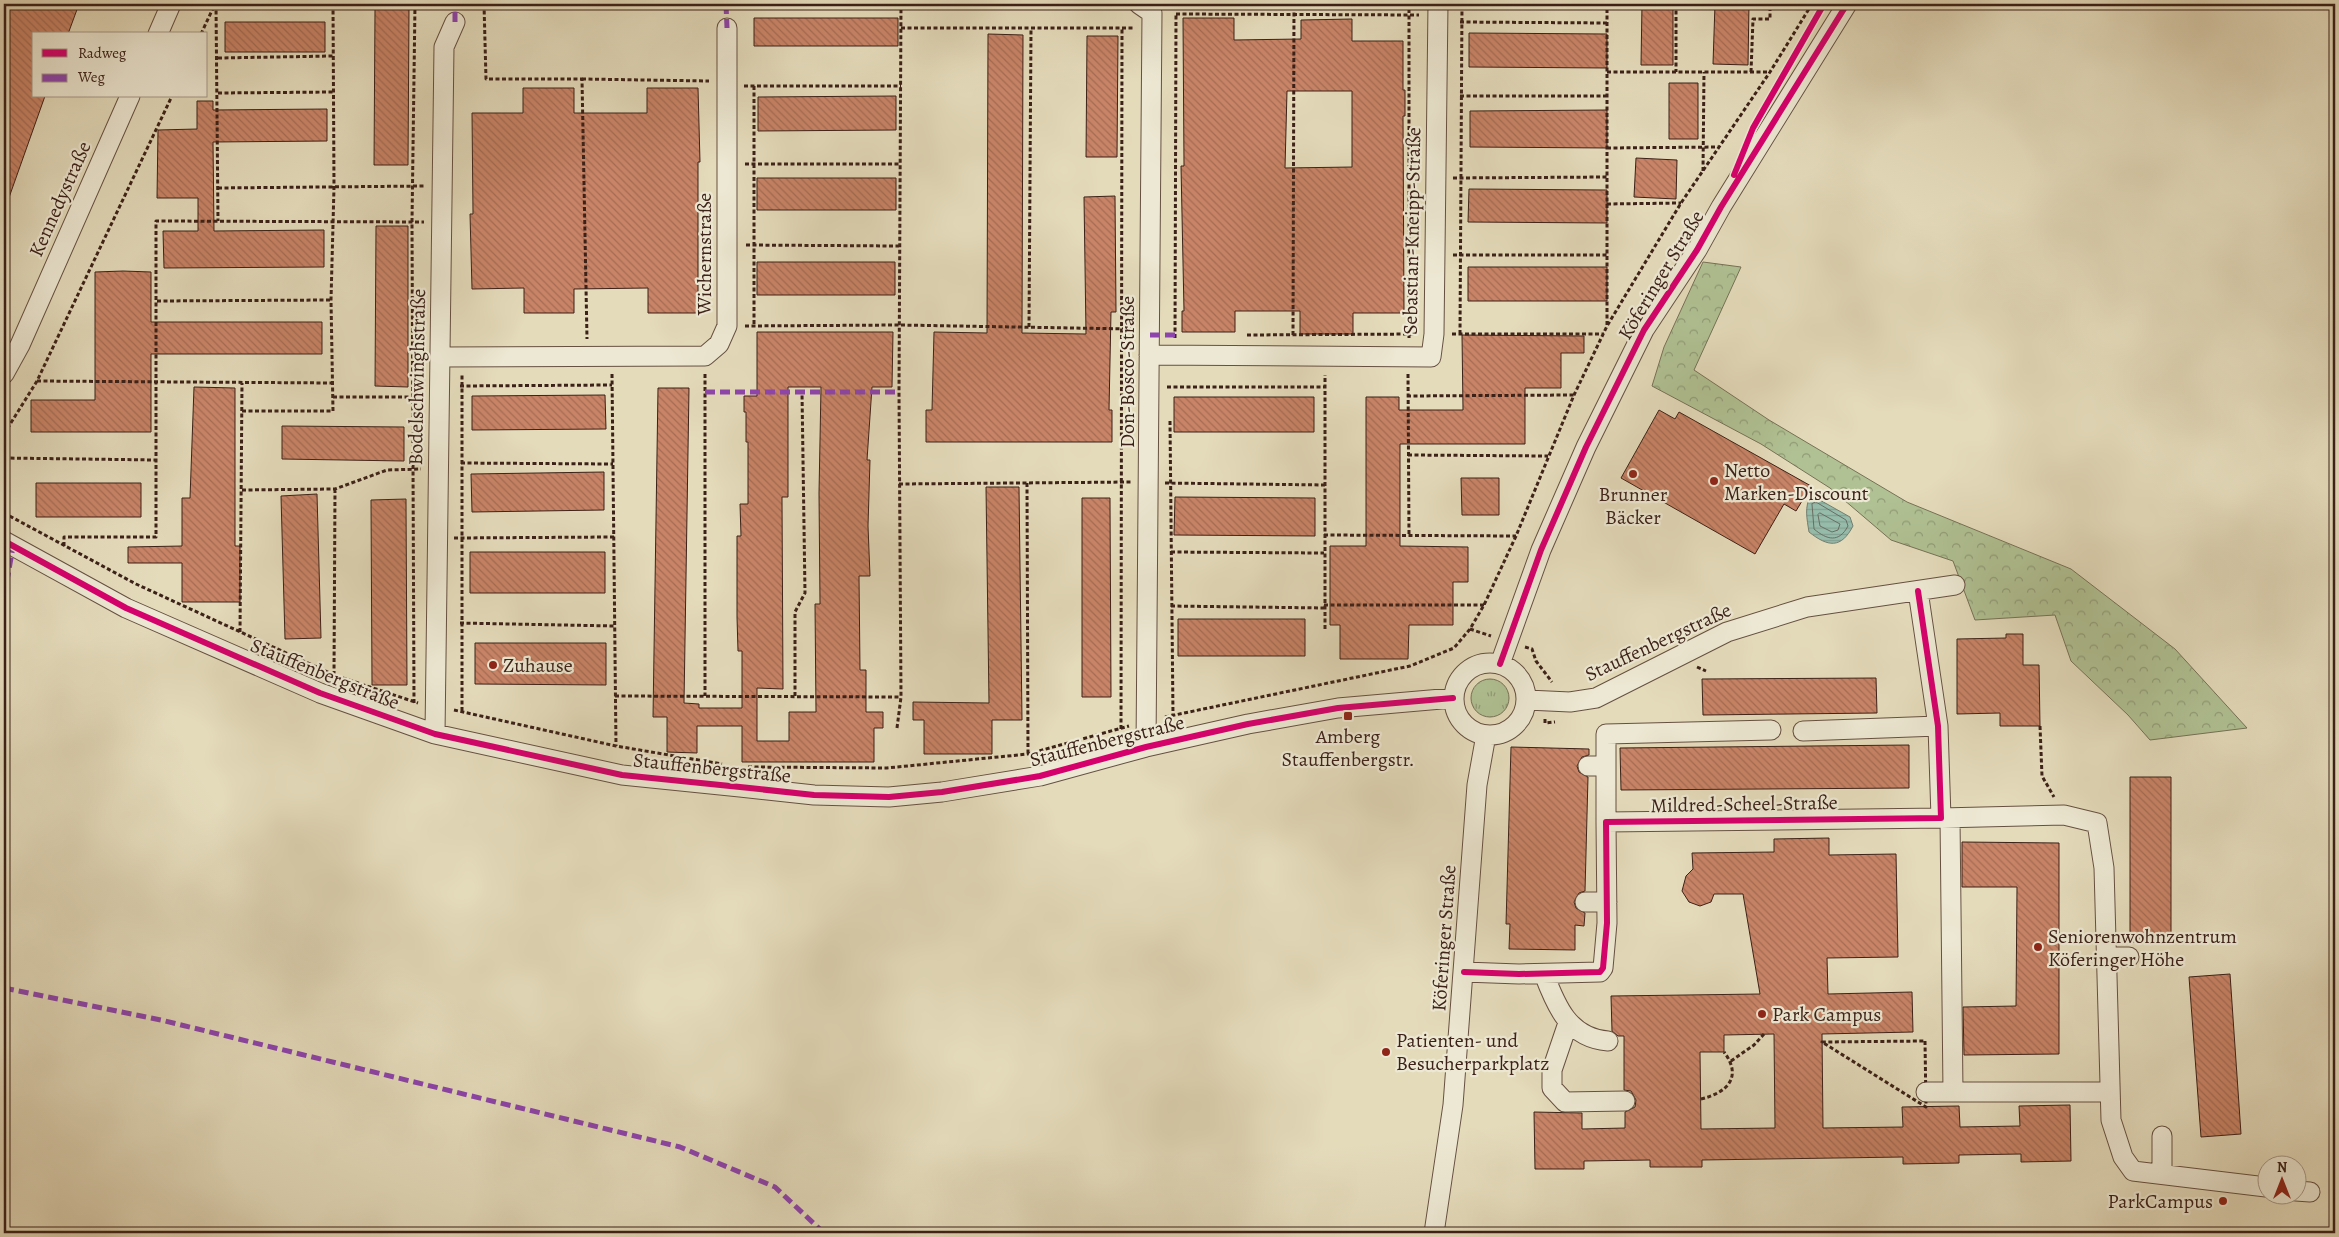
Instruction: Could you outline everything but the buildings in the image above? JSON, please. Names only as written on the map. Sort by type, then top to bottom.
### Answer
[{"type":"street","points":[[159,32],[172,4]]},
{"type":"street","name":"Köferinger Straße","points":[[1500,664],[1541,550],[1582,455],[1644,330],[1697,250],[1721,207],[1847,4]]},
{"type":"street","name":"Sebastian-Kneipp-Straße","points":[[1149,355],[1431,357],[1434,334],[1437,14]]},
{"type":"street","name":"Don-Bosco-Straße","points":[[1146,747],[1150,329],[1147,15]]},
{"type":"street","name":"Bodelschwinghstraße","points":[[435,734],[444,47],[455,22]]},
{"type":"street","name":"Wichernstraße","points":[[705,356],[720,344],[727,326],[727,28]]},
{"type":"street","name":"Kennedystraße","points":[[4,374],[15,355],[129,98]]},
{"type":"street","points":[[440,357],[705,356]]},
{"type":"street","name":"Stauffenbergstraße","points":[[4,542],[126,608],[320,693],[435,734],[622,775],[814,795],[890,797],[942,792],[1040,776],[1146,747],[1248,724],[1338,708],[1453,698]]},
{"type":"street","name":"Stauffenbergstraße","points":[[1527,700],[1570,702],[1596,698],[1727,632],[1807,607],[1955,585]]},
{"type":"street","points":[[1918,591],[1938,726],[1946,818],[1953,1092]]},
{"type":"street","points":[[1478,664],[1500,664],[1511,669],[1520,677],[1525,688],[1527,700],[1524,712],[1514,726],[1498,734],[1486,735],[1475,732],[1463,722],[1455,709],[1453,698],[1455,687],[1468,669],[1478,664]]},
{"type":"street","points":[[1803,731],[1938,726]]},
{"type":"street","points":[[1464,972],[1544,974],[1600,972],[1603,968],[1607,923],[1606,822],[1597,766],[1606,734],[1772,730]]},
{"type":"street","name":"Köferinger Straße","points":[[1434,1233],[1453,1105],[1477,785],[1486,735]]},
{"type":"street","name":"Mildred-Scheel-Straße","points":[[1606,822],[2064,815],[2097,822],[2104,868],[2110,1120],[2123,1157],[2134,1171],[2256,1186]]},
{"type":"street","points":[[1585,902],[1607,902]]},
{"type":"street","points":[[2106,957],[2129,957]]},
{"type":"street","points":[[1544,974],[1554,1001],[1568,1023],[1595,1040],[1608,1041]]},
{"type":"street","points":[[1568,1023],[1552,1070],[1552,1088],[1565,1102],[1625,1101]]},
{"type":"street","points":[[1926,1092],[2110,1092]]},
{"type":"street","points":[[2162,1136],[2162,1174]]},
{"type":"path","points":[[202,32],[216,4]]},
{"type":"path","points":[[216,4],[218,58],[218,221]]},
{"type":"path","points":[[242,411],[334,411],[331,300],[334,221],[333,4]]},
{"type":"path","points":[[414,4],[412,222],[414,703]]},
{"type":"path","points":[[484,4],[486,79],[727,83],[754,86],[900,86]]},
{"type":"path","points":[[897,728],[901,697],[899,325],[901,4]]},
{"type":"path","points":[[1294,4],[1294,335]]},
{"type":"path","points":[[1409,4],[1409,334],[1407,396],[1409,535]]},
{"type":"path","points":[[1460,334],[1462,4]]},
{"type":"path","points":[[1607,4],[1607,326]]},
{"type":"path","points":[[1676,4],[1676,72]]},
{"type":"path","points":[[1751,72],[1753,19],[1770,19],[1770,4]]},
{"type":"path","points":[[738,767],[887,768],[1028,754],[1173,715],[1410,666],[1454,648],[1470,629],[1484,605],[1516,536],[1574,395],[1607,326],[1681,203],[1770,72],[1812,4]]},
{"type":"path","points":[[901,28],[1122,29],[1147,15],[1176,14],[1437,14],[1462,22],[1607,23]]},
{"type":"path","points":[[1169,396],[1175,335],[1176,14]]},
{"type":"path","points":[[1029,327],[1031,28]]},
{"type":"path","points":[[1120,728],[1122,29]]},
{"type":"path","points":[[218,58],[333,56]]},
{"type":"path","points":[[1607,72],[1770,72]]},
{"type":"path","points":[[1703,172],[1704,72]]},
{"type":"path","points":[[582,80],[587,357]]},
{"type":"path","points":[[754,86],[754,326]]},
{"type":"path","points":[[218,93],[334,92]]},
{"type":"path","points":[[1436,96],[1607,96]]},
{"type":"path","points":[[4,434],[37,381],[171,98]]},
{"type":"path","points":[[1607,148],[1720,147]]},
{"type":"path","points":[[727,164],[900,164]]},
{"type":"path","points":[[1436,177],[1607,177]]},
{"type":"path","points":[[218,188],[442,186]]},
{"type":"path","points":[[1607,204],[1681,203]]},
{"type":"path","points":[[64,546],[64,537],[156,537],[156,221],[442,221]]},
{"type":"path","points":[[728,246],[900,246]]},
{"type":"path","points":[[1435,255],[1607,255]]},
{"type":"path","points":[[157,301],[331,300]]},
{"type":"path","points":[[727,326],[899,325],[1150,329]]},
{"type":"path","points":[[1244,335],[1604,334]]},
{"type":"path","points":[[1175,335],[1185,335]]},
{"type":"path","points":[[705,356],[705,696]]},
{"type":"path","points":[[462,357],[462,711]]},
{"type":"path","points":[[612,357],[616,746]]},
{"type":"path","points":[[1324,629],[1325,357]]},
{"type":"path","points":[[37,381],[333,383]]},
{"type":"path","points":[[240,632],[242,383]]},
{"type":"path","points":[[334,397],[414,397],[462,386],[612,385]]},
{"type":"path","points":[[1149,387],[1324,387]]},
{"type":"path","points":[[795,696],[795,612],[805,593],[802,392]]},
{"type":"path","points":[[1407,396],[1574,395]]},
{"type":"path","points":[[1170,416],[1173,715]]},
{"type":"path","points":[[1408,456],[1548,456]]},
{"type":"path","points":[[4,458],[156,460]]},
{"type":"path","points":[[242,490],[335,489],[388,470],[414,470],[462,464],[613,464]]},
{"type":"path","points":[[899,484],[1121,481],[1170,484],[1324,485]]},
{"type":"path","points":[[1027,482],[1028,754]]},
{"type":"path","points":[[334,675],[335,489]]},
{"type":"path","points":[[4,513],[136,584],[334,675],[414,703],[462,711],[616,746],[728,766]]},
{"type":"path","points":[[1324,535],[1516,536]]},
{"type":"path","points":[[437,538],[614,537]]},
{"type":"path","points":[[1171,552],[1324,553]]},
{"type":"path","points":[[1148,607],[1484,605]]},
{"type":"path","points":[[436,623],[615,626]]},
{"type":"path","points":[[1470,629],[1532,649],[1536,661],[1550,681],[1558,683]]},
{"type":"path","points":[[1695,666],[1703,663]]},
{"type":"path","points":[[615,696],[901,697]]},
{"type":"path","points":[[1544,723],[1563,721]]},
{"type":"path","points":[[2040,726],[2042,776],[2064,815]]},
{"type":"path","points":[[1731,1061],[1739,1053],[1754,1045],[1764,1034]]},
{"type":"path","points":[[1924,1041],[1926,1092],[1926,1107],[1822,1042],[1924,1041]]},
{"type":"path","points":[[1701,1099],[1713,1096],[1728,1085],[1733,1073],[1731,1061],[1724,1052]]},
{"type":"green space","points":[[1703,262],[1741,267],[1694,370],[1769,420],[1907,502],[2071,569],[2175,649],[2247,728],[2150,740],[2128,715],[2071,661],[2055,615],[1975,620],[1953,561],[1891,540],[1830,488],[1761,444],[1652,386],[1664,347]]},
{"type":"green space","points":[[1490,679],[1504,684],[1509,698],[1504,712],[1490,717],[1476,712],[1471,698],[1476,684]]},
{"type":"water","points":[[1811,495],[1850,517],[1853,526],[1844,539],[1839,542],[1828,543],[1809,532],[1807,509]]},
{"type":"marked path","points":[[455,4],[455,22]]},
{"type":"marked path","points":[[726,4],[727,28]]},
{"type":"marked path","points":[[1150,335],[1175,335]]},
{"type":"marked path","points":[[705,392],[899,392]]},
{"type":"marked path","points":[[4,597],[13,547]]},
{"type":"marked path","points":[[4,988],[161,1020],[680,1147],[775,1187],[824,1233]]},
{"type":"cycle path","points":[[1734,175],[1753,128],[1824,4]]},
{"type":"cycle path","points":[[1500,664],[1541,550],[1586,447],[1644,330],[1697,250],[1721,207],[1847,4]]},
{"type":"cycle path","points":[[4,541],[126,608],[320,693],[435,734],[622,775],[814,795],[889,797],[942,792],[1040,776],[1146,747],[1248,724],[1338,708],[1453,698]]},
{"type":"cycle path","points":[[1464,972],[1519,974],[1600,972],[1603,968],[1607,923],[1606,822],[1941,818],[1938,726],[1918,591]]},
{"type":"place","name":"Brunner Bäcker","points":[[1633,474]]},
{"type":"place","name":"Netto Marken-Discount","points":[[1714,481]]},
{"type":"place","name":"Zuhause","points":[[493,665]]},
{"type":"place","name":"Amberg Stauffenbergstr.","points":[[1348,716]]},
{"type":"place","name":"Seniorenwohnzentrum Köferinger Höhe","points":[[2038,947]]},
{"type":"place","name":"Park Campus","points":[[1762,1014]]},
{"type":"place","name":"Patienten- und Besucherparkplatz","points":[[1386,1052]]},
{"type":"place","name":"ParkCampus","points":[[2223,1201]]}]
